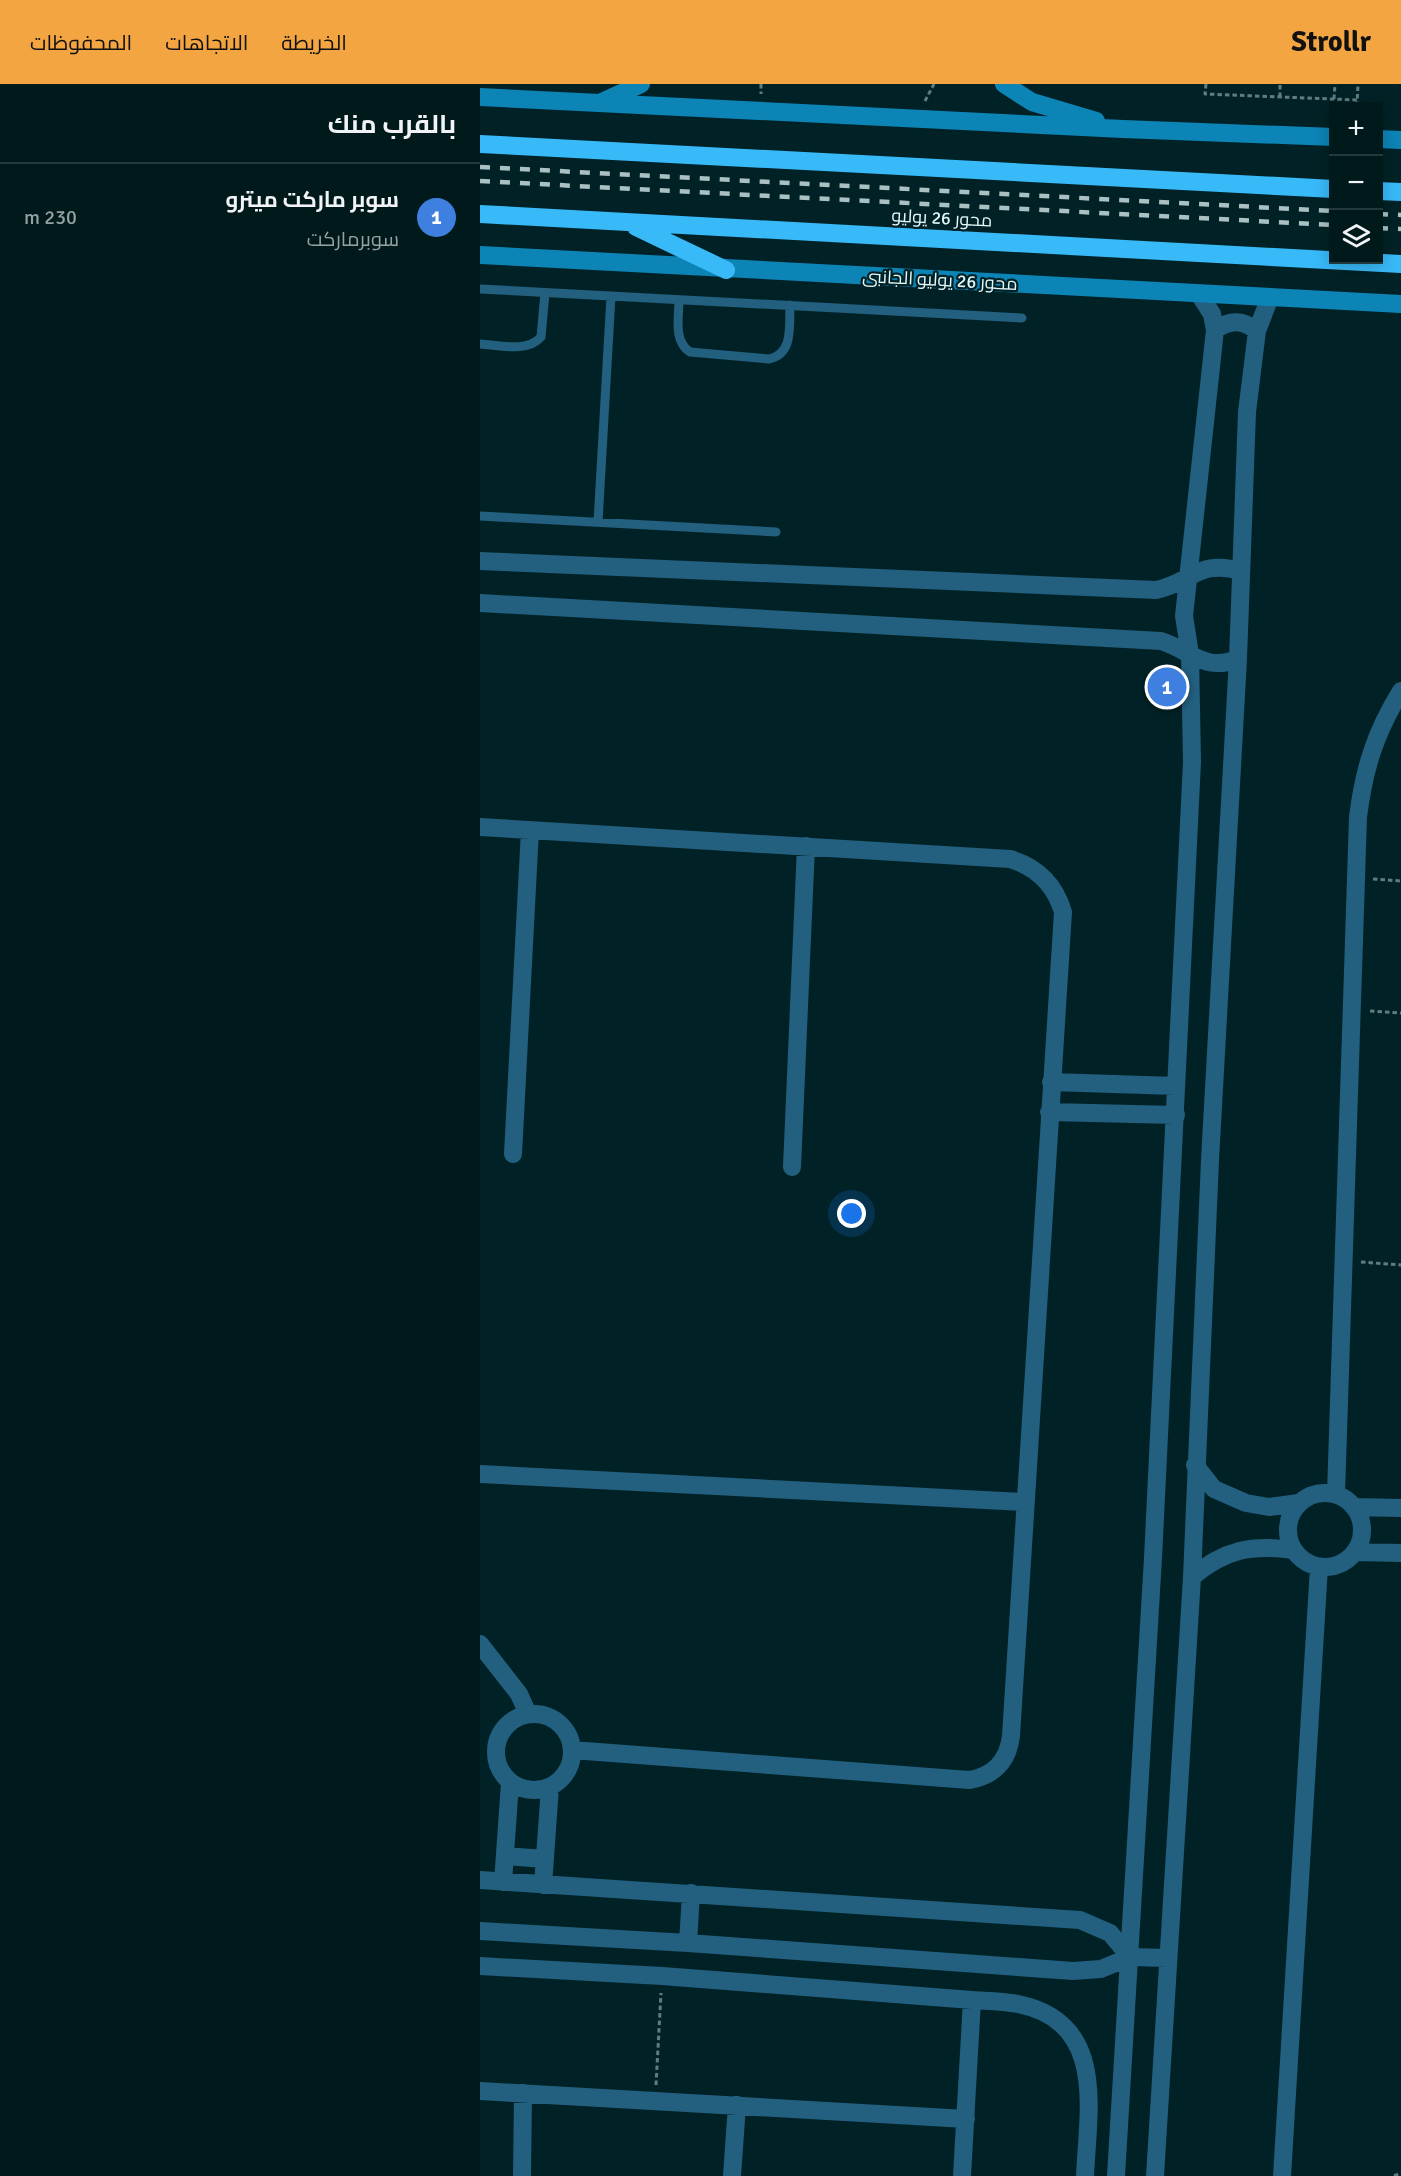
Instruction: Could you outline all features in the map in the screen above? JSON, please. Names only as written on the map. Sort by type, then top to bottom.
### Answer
[{"type":"highway","points":[[480,144],[1329,189]]},
{"type":"highway","points":[[1383,191],[1401,192]]},
{"type":"highway","name":"محور 26 يوليو","points":[[480,214],[1401,264]]},
{"type":"highway","points":[[626,222],[726,270]]},
{"type":"main road","points":[[598,104],[641,84]]},
{"type":"main road","points":[[1004,84],[1032,102],[1123,129]]},
{"type":"main road","points":[[480,97],[1123,129],[1329,137]]},
{"type":"main road","points":[[1383,139],[1401,140]]},
{"type":"main road","name":"محور 26 يوليو الجانبى","points":[[480,255],[726,270],[1401,304]]},
{"type":"street","points":[[1116,2176],[1176,1115],[1192,762],[1190,654],[1184,616],[1215,330],[1212,314],[1199,294]]},
{"type":"street","points":[[1155,2176],[1192,1577],[1195,1465],[1238,659],[1247,412],[1257,331],[1270,297]]},
{"type":"street","points":[[1215,330],[1232,321],[1241,322],[1257,331]]},
{"type":"street","points":[[480,561],[1156,590],[1172,587],[1188,576],[1208,567],[1224,567],[1241,571]]},
{"type":"street","points":[[480,603],[1161,641],[1209,664],[1223,665],[1238,659]]},
{"type":"street","points":[[1336,1494],[1358,817],[1364,773],[1384,719],[1401,691]]},
{"type":"street","points":[[480,827],[998,858],[1021,863],[1041,875],[1055,892],[1063,912],[1010,1746],[1002,1763],[987,1775],[969,1780],[572,1750]]},
{"type":"street","points":[[513,1154],[530,830]]},
{"type":"street","points":[[792,1167],[806,846]]},
{"type":"street","points":[[1051,1082],[1176,1086]]},
{"type":"street","points":[[1049,1112],[1176,1115]]},
{"type":"street","points":[[1195,1465],[1214,1489],[1246,1503],[1269,1507],[1299,1503]]},
{"type":"street","points":[[480,1474],[1025,1502]]},
{"type":"street","points":[[1355,1507],[1363,1534],[1356,1552],[1339,1565],[1319,1568],[1300,1558],[1293,1550],[1288,1538],[1288,1525],[1299,1503],[1310,1496],[1323,1493],[1336,1494],[1355,1507],[1401,1508]]},
{"type":"street","points":[[1192,1577],[1211,1561],[1245,1548],[1264,1546],[1293,1550]]},
{"type":"street","points":[[1356,1552],[1401,1553]]},
{"type":"street","points":[[1282,2176],[1319,1568]]},
{"type":"street","points":[[480,1644],[519,1694],[528,1714]]},
{"type":"street","points":[[528,1714],[541,1714],[563,1726],[572,1750],[570,1765],[563,1778],[550,1787],[537,1791],[522,1789],[510,1783],[498,1766],[488,1744],[510,1721],[528,1714]]},
{"type":"street","points":[[503,1882],[510,1783]]},
{"type":"street","points":[[543,1885],[550,1787]]},
{"type":"street","points":[[505,1856],[545,1859]]},
{"type":"street","points":[[480,1880],[1080,1920],[1110,1933],[1130,1957]]},
{"type":"street","points":[[688,1943],[691,1893]]},
{"type":"street","points":[[480,1931],[688,1943],[1073,1971],[1101,1969],[1130,1957],[1168,1958]]},
{"type":"street","points":[[480,1966],[662,1976],[972,2000],[1018,2004],[1043,2012],[1065,2028],[1081,2049],[1089,2075],[1084,2176]]},
{"type":"street","points":[[962,2176],[972,2000]]},
{"type":"street","points":[[480,2091],[966,2119]]},
{"type":"street","points":[[522,2176],[523,2093]]},
{"type":"street","points":[[732,2176],[737,2106]]},
{"type":"lane","points":[[480,290],[1022,318]]},
{"type":"lane","points":[[480,344],[528,346],[538,340],[541,337],[545,293]]},
{"type":"lane","points":[[598,522],[611,296]]},
{"type":"lane","points":[[679,300],[679,336],[685,349],[694,354],[769,359],[779,355],[787,346],[790,305]]},
{"type":"lane","points":[[480,516],[776,532]]},
{"type":"path","points":[[1206,84],[1205,94],[1358,100],[1358,84]]},
{"type":"path","points":[[1280,84],[1280,97]]},
{"type":"path","points":[[1334,99],[1335,84]]},
{"type":"path","points":[[1356,878],[1401,881]]},
{"type":"path","points":[[1351,1010],[1401,1013]]},
{"type":"path","points":[[1343,1260],[1401,1265]]},
{"type":"path","points":[[655,2101],[662,1976]]},
{"type":"path","points":[[1394,2176],[1401,2173]]},
{"type":"railway","points":[[480,167],[1329,211]]},
{"type":"railway","points":[[480,181],[1329,225]]},
{"type":"railway","points":[[1383,214],[1401,215]]},
{"type":"railway","points":[[1383,228],[1401,229]]},
{"type":"place","name":"سوبر ماركت ميترو","points":[[1167,687]]}]
